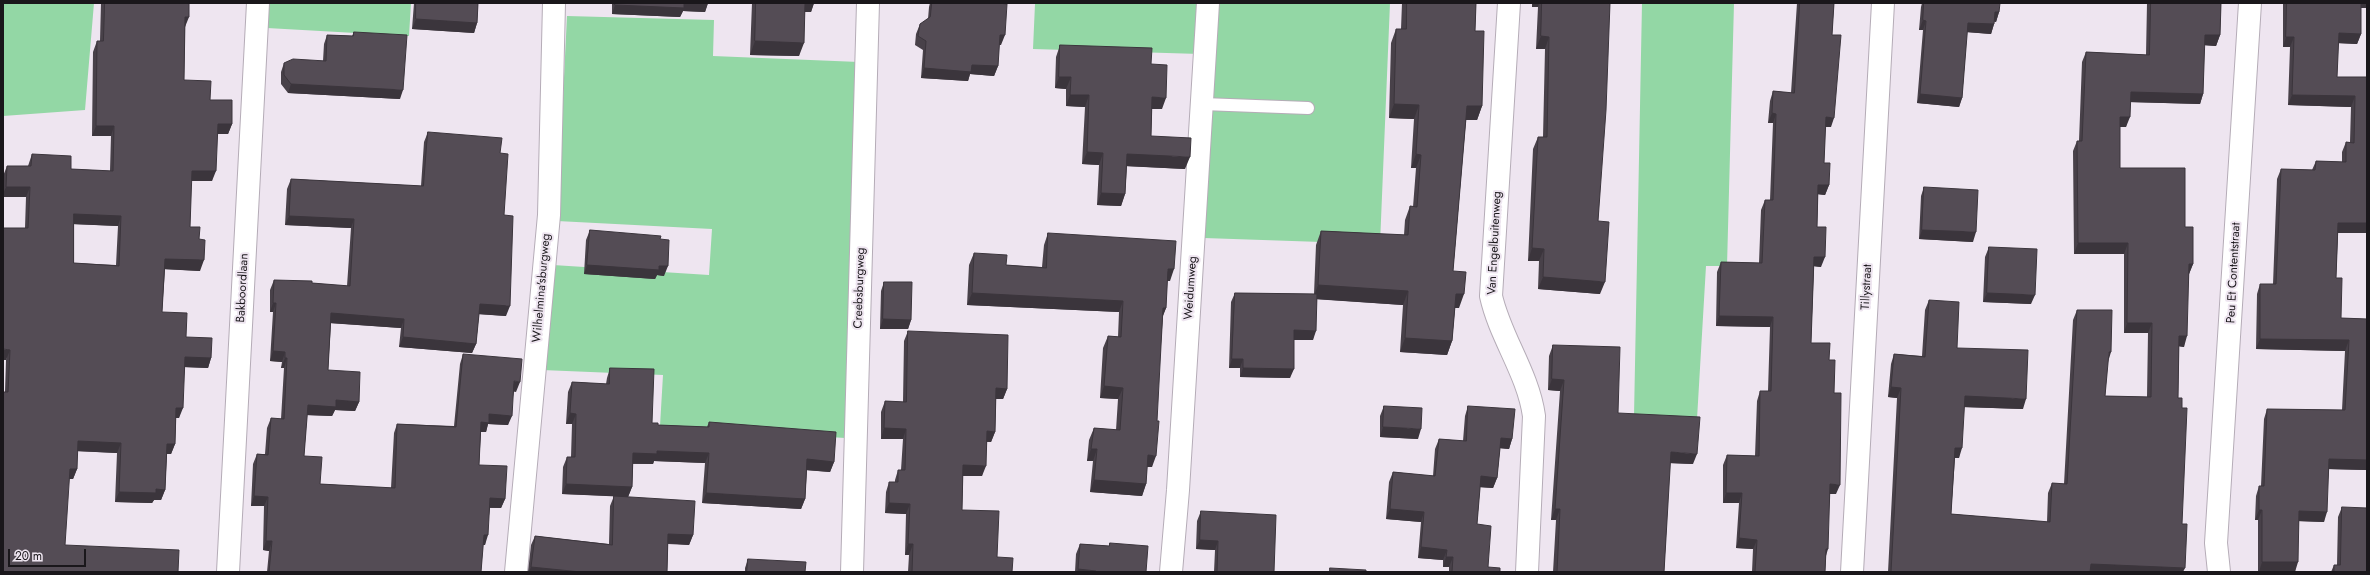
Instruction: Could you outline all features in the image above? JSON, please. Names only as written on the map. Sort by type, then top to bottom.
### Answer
[{"type":"street","name":"Bakboordlaan","points":[[228,572],[258,3]]},
{"type":"street","name":"Wilhelmina'sburgweg","points":[[516,572],[549,215],[554,3]]},
{"type":"street","name":"Creebsburgweg","points":[[852,572],[868,3]]},
{"type":"street","name":"Weidumweg","points":[[1171,572],[1178,490],[1203,104],[1208,3]]},
{"type":"street","name":"Van Engelbuitenweg","points":[[1509,3],[1491,296],[1494,312],[1528,390],[1533,409],[1527,572]]},
{"type":"street","name":"Tillystraat","points":[[1852,572],[1883,3]]},
{"type":"street","name":"Peu Et Contentstraat","points":[[2219,572],[2216,542],[2250,3]]},
{"type":"street","name":"Peu Et Contentstraat","points":[[2208,572],[2216,542]]},
{"type":"lane","points":[[1203,104],[1308,108]]},
{"type":"green space","points":[[3,3],[94,3],[85,110],[3,116]]},
{"type":"green space","points":[[268,3],[411,3],[409,36],[267,28]]},
{"type":"green space","points":[[1017,3],[1202,3],[1200,54],[1033,49],[1035,4]]},
{"type":"green space","points":[[1214,3],[1390,3],[1380,244],[1204,238]]},
{"type":"green space","points":[[1642,3],[1734,3],[1727,266],[1706,266],[1697,419],[1634,416]]},
{"type":"green space","points":[[567,16],[714,20],[713,56],[859,62],[845,438],[660,426],[663,375],[542,370],[553,265],[709,275],[712,229],[557,221]]},
{"type":"building","points":[[105,3],[189,3],[189,17],[185,17],[184,80],[211,81],[210,100],[232,100],[232,124],[218,124],[216,171],[192,171],[190,227],[200,227],[199,239],[205,240],[204,260],[165,259],[162,312],[187,313],[186,337],[212,338],[211,358],[185,357],[183,408],[176,408],[175,444],[167,444],[165,490],[156,489],[156,493],[119,492],[121,443],[78,441],[77,469],[70,469],[65,545],[179,550],[178,572],[3,572],[3,392],[8,392],[10,350],[3,349],[3,228],[28,228],[30,187],[6,187],[7,166],[31,166],[32,154],[71,156],[71,169],[113,171],[114,126],[96,126],[97,41],[103,41]],"holes":[[[74,214],[121,216],[119,266],[74,263]]]},
{"type":"building","points":[[416,3],[478,3],[477,23],[416,19]]},
{"type":"building","points":[[615,3],[684,3],[684,8],[615,5]]},
{"type":"building","points":[[756,3],[805,3],[804,43],[755,41]]},
{"type":"building","points":[[932,3],[1007,4],[1005,35],[1000,35],[998,66],[972,65],[971,72],[924,68],[926,41],[918,36],[920,24],[930,17]]},
{"type":"building","points":[[1407,3],[1476,3],[1475,31],[1484,31],[1482,106],[1467,106],[1453,271],[1466,272],[1464,294],[1456,294],[1452,341],[1405,338],[1408,291],[1318,285],[1321,231],[1408,235],[1410,206],[1417,207],[1421,155],[1416,154],[1419,105],[1394,104],[1396,29],[1406,29]]},
{"type":"building","points":[[1542,3],[1610,3],[1606,110],[1598,221],[1609,222],[1605,282],[1543,277],[1544,249],[1532,248],[1538,137],[1547,137],[1549,37],[1541,36]]},
{"type":"building","points":[[1800,3],[1834,3],[1832,35],[1841,35],[1834,118],[1826,117],[1824,163],[1830,163],[1829,185],[1818,185],[1817,227],[1826,227],[1825,257],[1814,257],[1811,343],[1830,343],[1829,360],[1835,360],[1834,393],[1841,393],[1840,485],[1830,484],[1828,549],[1826,549],[1825,572],[1755,572],[1757,540],[1739,538],[1742,493],[1726,493],[1727,455],[1759,456],[1760,391],[1771,391],[1773,317],[1719,316],[1721,262],[1762,263],[1765,200],[1773,200],[1776,114],[1772,113],[1773,91],[1794,93]]},
{"type":"building","points":[[1924,3],[2000,3],[1999,12],[1995,12],[1994,24],[1968,23],[1962,98],[1920,94],[1926,21],[1923,20]]},
{"type":"building","points":[[2151,3],[2221,3],[2220,35],[2205,35],[2203,94],[2131,92],[2130,117],[2120,117],[2120,168],[2185,168],[2185,227],[2193,227],[2193,264],[2189,264],[2187,336],[2179,336],[2178,398],[2182,398],[2182,408],[2187,408],[2182,524],[2187,524],[2185,568],[2091,564],[2090,572],[1891,572],[1901,388],[1891,387],[1894,354],[1925,357],[1929,300],[1959,302],[1957,348],[2028,350],[2026,399],[1965,396],[1962,448],[1955,448],[1951,514],[2050,522],[2052,483],[2067,484],[2077,310],[2112,310],[2111,352],[2109,352],[2105,396],[2151,397],[2152,323],[2127,323],[2128,243],[2078,243],[2077,141],[2082,141],[2086,52],[2149,55]]},
{"type":"building","points":[[2287,3],[2361,3],[2361,34],[2339,33],[2337,77],[2367,77],[2367,223],[2338,223],[2336,278],[2342,278],[2341,318],[2367,319],[2367,460],[2329,459],[2327,512],[2299,511],[2298,562],[2262,562],[2262,510],[2259,510],[2259,486],[2264,486],[2267,409],[2345,410],[2349,340],[2260,339],[2260,284],[2276,284],[2281,169],[2315,170],[2316,161],[2346,162],[2346,142],[2354,143],[2355,96],[2292,95],[2294,37],[2286,37]]},
{"type":"building","points":[[354,32],[407,35],[403,90],[291,84],[284,75],[284,63],[293,59],[326,61],[327,35],[353,36]]},
{"type":"building","points":[[1060,45],[1152,48],[1151,64],[1167,65],[1166,98],[1152,97],[1151,136],[1191,138],[1190,157],[1127,154],[1125,194],[1101,193],[1103,153],[1087,152],[1089,95],[1070,95],[1071,77],[1059,77]]},
{"type":"building","points":[[428,132],[502,138],[500,153],[508,154],[504,215],[513,216],[510,306],[480,304],[476,344],[403,337],[404,319],[331,313],[328,370],[360,372],[359,402],[336,400],[336,407],[308,405],[304,456],[322,457],[320,484],[395,488],[397,424],[456,427],[463,354],[522,359],[520,382],[514,381],[512,416],[489,414],[489,423],[481,422],[479,465],[507,466],[505,499],[490,498],[488,535],[484,535],[481,572],[269,572],[272,541],[266,541],[268,497],[254,496],[257,454],[268,455],[271,418],[284,419],[287,358],[285,358],[285,352],[273,351],[276,303],[273,303],[274,280],[312,281],[312,283],[350,286],[354,219],[289,216],[291,179],[423,186]]},
{"type":"building","points":[[1924,187],[1978,190],[1976,232],[1922,230]]},
{"type":"building","points":[[590,230],[661,236],[660,239],[669,240],[668,266],[659,266],[659,270],[587,265]]},
{"type":"building","points":[[1048,233],[1176,241],[1174,269],[1168,269],[1166,308],[1163,308],[1157,421],[1159,421],[1156,456],[1148,455],[1146,484],[1094,480],[1097,449],[1091,449],[1094,428],[1120,430],[1123,388],[1104,386],[1108,336],[1121,337],[1123,301],[972,293],[974,253],[1007,255],[1006,265],[1046,268]]},
{"type":"building","points":[[1989,247],[2037,249],[2035,295],[1987,293]]},
{"type":"building","points":[[884,282],[912,282],[911,320],[883,319]]},
{"type":"building","points":[[1235,293],[1317,294],[1316,331],[1294,330],[1294,369],[1243,368],[1243,359],[1232,359]]},
{"type":"building","points":[[908,331],[1008,335],[1007,389],[996,388],[995,432],[987,431],[986,466],[963,465],[962,510],[999,511],[997,557],[1013,558],[1012,572],[912,572],[913,544],[908,544],[910,504],[889,503],[889,482],[898,482],[898,470],[905,470],[906,429],[884,428],[885,401],[906,402]]},
{"type":"building","points":[[1553,345],[1620,347],[1618,413],[1700,417],[1697,454],[1671,452],[1664,572],[1557,572],[1560,509],[1555,509],[1564,380],[1552,379]]},
{"type":"building","points":[[610,368],[654,369],[652,423],[658,423],[658,425],[709,427],[709,422],[836,432],[834,462],[807,459],[805,499],[706,493],[709,453],[657,451],[657,454],[633,453],[632,487],[566,484],[567,457],[575,457],[576,414],[570,413],[572,382],[609,384]]},
{"type":"building","points":[[1384,406],[1422,408],[1421,429],[1383,427]]},
{"type":"building","points":[[1468,406],[1515,409],[1512,439],[1501,438],[1497,478],[1481,476],[1477,524],[1491,526],[1488,567],[1500,568],[1500,572],[1452,572],[1453,557],[1446,557],[1447,550],[1421,547],[1424,512],[1390,509],[1393,472],[1435,476],[1439,439],[1466,441]]},
{"type":"building","points":[[614,496],[695,501],[693,535],[668,534],[667,572],[581,572],[531,567],[535,536],[612,545]]},
{"type":"building","points":[[2342,507],[2367,508],[2367,572],[2334,572],[2334,565],[2340,565]]},
{"type":"building","points":[[1201,511],[1276,515],[1274,572],[1217,572],[1218,541],[1200,540]]},
{"type":"building","points":[[1110,543],[1148,546],[1146,572],[1096,572],[1078,569],[1080,544],[1109,546]]},
{"type":"building","points":[[748,559],[806,562],[805,572],[747,572]]},
{"type":"building","points":[[1330,568],[1366,570],[1366,572],[1330,572]]}]
